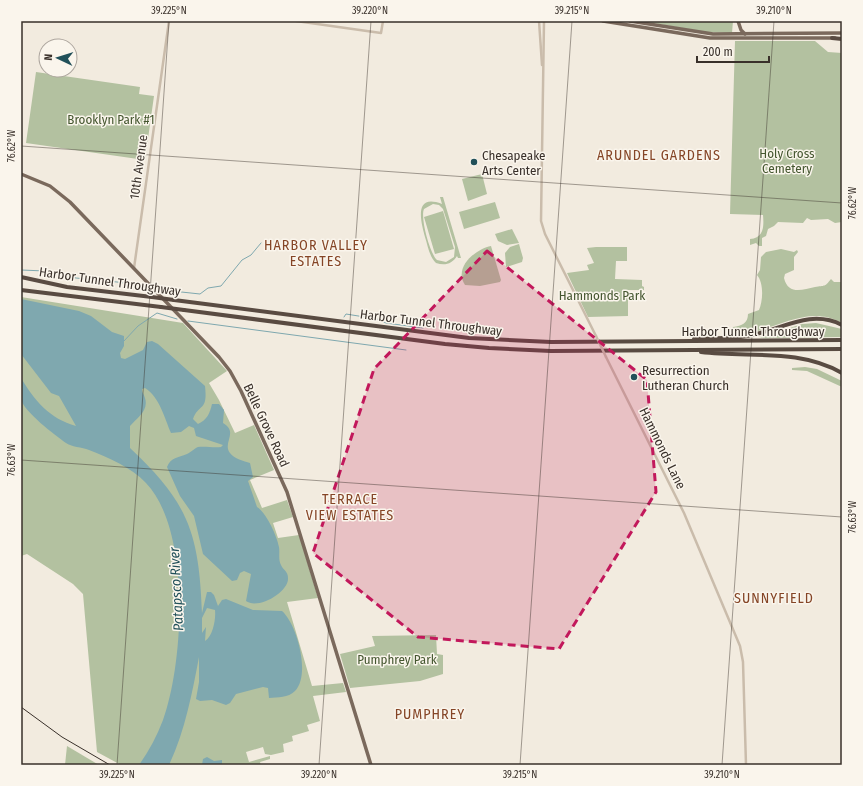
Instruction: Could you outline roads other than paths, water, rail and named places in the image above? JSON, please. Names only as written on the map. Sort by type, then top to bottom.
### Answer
[{"type":"highway","points":[[832,38],[842,38]]},
{"type":"highway","name":"Harbor Tunnel Throughway","points":[[21,277],[60,286],[491,340],[531,342],[842,340]]},
{"type":"highway","name":"Harbor Tunnel Throughway","points":[[21,290],[489,348],[551,351],[842,349]]},
{"type":"highway","points":[[625,342],[742,337],[811,318],[824,319],[842,325]]},
{"type":"highway","points":[[687,350],[704,353],[798,357],[816,361],[842,372]]},
{"type":"main road","points":[[603,21],[706,38],[832,38]]},
{"type":"main road","points":[[630,21],[706,33],[842,33]]},
{"type":"main road","points":[[738,21],[741,30],[746,34]]},
{"type":"main road","name":"Belle Grove Road","points":[[21,174],[50,186],[63,195],[219,357],[230,371],[292,504],[370,765]]},
{"type":"street","name":"10th Avenue","points":[[134,269],[168,21]]},
{"type":"street","points":[[296,21],[381,33],[383,21]]},
{"type":"street","name":"Hammonds Lane","points":[[539,21],[543,75]]},
{"type":"street","name":"Hammonds Lane","points":[[544,21],[541,221],[544,234],[684,513],[740,646],[743,662],[746,765]]},
{"type":"street","points":[[540,28],[544,37]]},
{"type":"street","points":[[540,37],[544,52]]},
{"type":"water","points":[[21,299],[79,311],[91,316],[112,332],[124,336],[124,346],[120,353],[121,358],[125,359],[143,350],[147,342],[152,341],[158,344],[205,386],[206,394],[204,404],[195,414],[193,419],[198,424],[208,416],[212,404],[219,404],[224,410],[223,423],[228,426],[230,430],[228,449],[230,453],[237,458],[250,463],[253,477],[248,481],[257,507],[264,514],[274,531],[279,547],[280,563],[288,578],[284,589],[278,594],[258,603],[246,601],[251,574],[244,571],[240,573],[237,580],[232,581],[203,554],[194,516],[180,496],[167,467],[175,458],[187,454],[198,447],[221,447],[223,445],[196,436],[194,428],[189,426],[181,432],[171,433],[158,402],[150,392],[145,388],[142,389],[146,403],[142,414],[130,426],[130,448],[166,486],[178,504],[187,522],[198,562],[202,613],[207,592],[211,592],[214,595],[218,606],[222,600],[226,599],[253,610],[282,611],[293,627],[302,662],[300,684],[295,691],[289,695],[269,698],[268,688],[263,687],[236,694],[230,703],[226,705],[212,700],[200,701],[196,699],[199,682],[199,657],[184,726],[169,765],[139,765],[158,732],[163,720],[176,665],[179,632],[177,563],[171,532],[161,504],[146,483],[134,472],[112,460],[61,440],[27,410],[21,399],[21,378],[31,394],[44,408],[58,419],[76,426],[59,396],[51,393],[21,354]],"holes":[[[207,608],[215,610],[213,627],[208,639],[205,641],[206,627],[202,633],[202,618]]]},
{"type":"water","points":[[207,757],[214,761],[222,760],[222,765],[202,765],[203,759]]},
{"type":"waterway","points":[[172,291],[200,294],[208,288],[221,286],[242,260],[251,255],[261,243]]},
{"type":"waterway","points":[[21,270],[45,271],[76,278],[142,286]]},
{"type":"waterway","points":[[124,341],[138,326],[157,313],[177,319]]},
{"type":"waterway","points":[[344,317],[346,314],[377,319],[386,323],[423,328]]},
{"type":"waterway","points":[[379,320],[384,319]]},
{"type":"waterway","points":[[188,321],[406,350]]},
{"type":"tram line","points":[[21,707],[62,737],[110,765]]},
{"type":"place","name":"Chesapeake Arts Center","points":[[474,162]]},
{"type":"place","name":"Resurrection Lutheran Church","points":[[634,377]]},
{"type":"district","name":"ARUNDEL GARDENS","points":[[659,155]]},
{"type":"district","name":"HARBOR VALLEY ESTATES","points":[[316,254]]},
{"type":"district","name":"TERRACE VIEW ESTATES","points":[[350,508]]},
{"type":"district","name":"SUNNYFIELD","points":[[774,598]]},
{"type":"district","name":"PUMPHREY","points":[[430,714]]},
{"type":"park label","name":"Brooklyn Park #1","points":[[111,119]]},
{"type":"park label","name":"Holy Cross Cemetery","points":[[787,160]]},
{"type":"park label","name":"Hammonds Park","points":[[602,295]]},
{"type":"park label","name":"Pumphrey Park","points":[[397,659]]},
{"type":"water label","name":"Patapsco River","points":[[176,589]]}]
